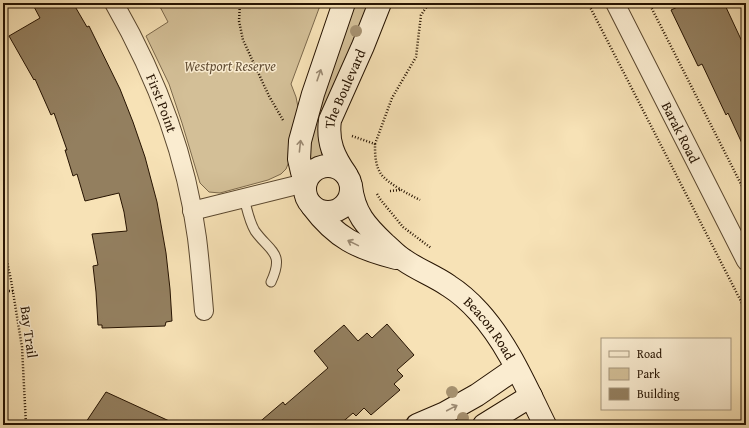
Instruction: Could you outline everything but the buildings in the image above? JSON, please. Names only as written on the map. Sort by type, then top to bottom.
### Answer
[{"type":"street","name":"First Point","points":[[114,3],[131,33],[162,100],[173,132],[197,238],[204,311]]},
{"type":"street","name":"The Boulevard","points":[[306,182],[299,159],[300,141],[313,94],[344,3]]},
{"type":"street","name":"The Boulevard","points":[[349,180],[332,152],[329,135],[330,120],[363,46],[380,3]]},
{"type":"street","name":"Barak Road","points":[[615,3],[746,261]]},
{"type":"street","points":[[325,165],[337,167],[349,180],[349,198],[341,208],[330,212],[317,209],[312,206],[306,195],[306,182],[314,170],[325,165]]},
{"type":"street","name":"Beacon Road","points":[[349,180],[353,201],[368,228],[403,260]]},
{"type":"street","points":[[192,211],[306,182]]},
{"type":"street","name":"Beacon Road","points":[[312,206],[327,224],[341,236],[363,247],[403,260],[448,285],[464,297],[490,325],[503,345],[545,425]]},
{"type":"street","points":[[417,425],[445,413],[477,395],[516,368]]},
{"type":"street","points":[[484,425],[530,396]]},
{"type":"lane","points":[[244,198],[252,224],[259,235],[272,249],[276,258],[276,268],[271,282]]},
{"type":"path","points":[[240,3],[239,21],[243,40],[280,117]]},
{"type":"path","points":[[420,200],[401,190],[381,175],[376,160],[375,144],[392,98],[416,57],[421,15],[430,3]]},
{"type":"path","points":[[588,3],[746,311]]},
{"type":"path","points":[[649,3],[746,194]]},
{"type":"path","points":[[329,135],[342,132],[375,144]]},
{"type":"path","points":[[390,191],[401,190]]},
{"type":"path","name":"Bay Trail","points":[[3,243],[13,291],[22,347],[26,425]]},
{"type":"path","points":[[3,290],[13,291]]},
{"type":"path","points":[[3,379],[6,425]]},
{"type":"green space","name":"Westport Reserve","points":[[158,3],[321,3],[291,84],[296,97],[299,112],[290,159],[286,169],[281,174],[268,180],[220,193],[209,192],[200,183],[169,84],[146,36],[168,22]]},
{"type":"green space","points":[[352,3],[376,3],[320,136],[322,155],[321,157],[310,161],[309,142]]}]
